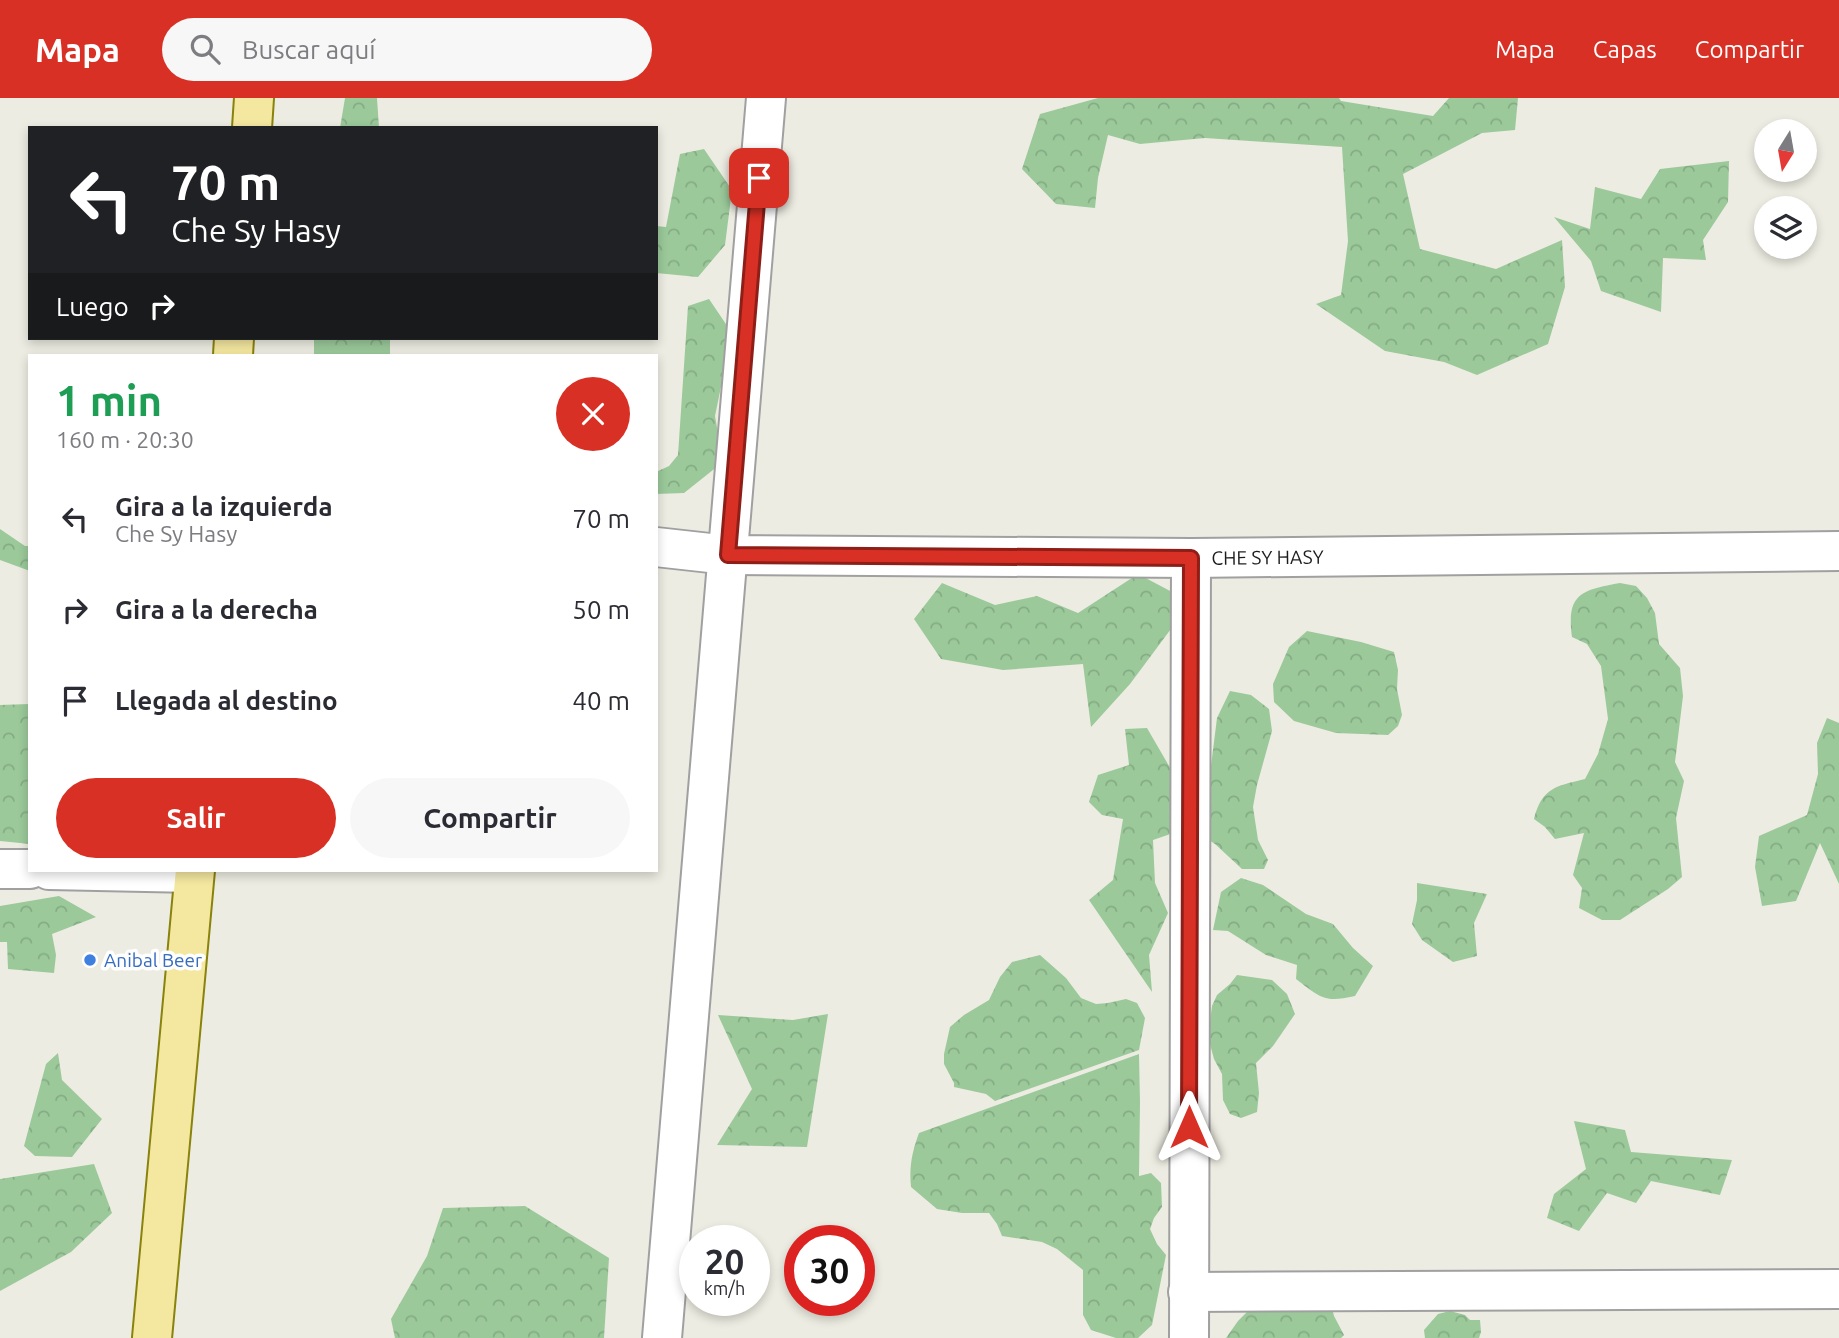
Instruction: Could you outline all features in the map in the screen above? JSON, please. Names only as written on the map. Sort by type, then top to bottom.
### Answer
[{"type":"main road","points":[[252,126],[254,98]]},
{"type":"main road","points":[[152,1338],[195,872]]},
{"type":"street","points":[[662,1338],[766,98]]},
{"type":"street","name":"CHE SY HASY","points":[[658,547],[728,555],[1191,558],[1839,551]]},
{"type":"street","points":[[1189,1338],[1191,558]]},
{"type":"street","points":[[0,869],[28,869]]},
{"type":"street","points":[[1188,1293],[1839,1289]]},
{"type":"green space","points":[[345,98],[377,98],[379,126],[340,126]]},
{"type":"green space","points":[[1098,98],[1339,98],[1341,101],[1433,116],[1449,98],[1518,98],[1515,130],[1482,133],[1403,174],[1420,249],[1496,269],[1562,240],[1565,287],[1548,344],[1477,375],[1444,362],[1385,351],[1316,304],[1341,295],[1348,241],[1342,147],[1205,138],[1140,144],[1108,135],[1098,178],[1095,208],[1056,204],[1022,169],[1040,114]]},
{"type":"green space","points":[[704,149],[732,190],[725,245],[698,277],[658,273],[658,226],[666,227],[680,154]]},
{"type":"green space","points":[[1729,161],[1728,202],[1703,240],[1706,260],[1663,258],[1661,312],[1601,291],[1591,261],[1554,217],[1590,229],[1595,187],[1641,199],[1660,169]]},
{"type":"green space","points":[[709,299],[732,333],[715,416],[723,462],[684,493],[658,494],[658,471],[669,466],[678,455],[688,306]]},
{"type":"green space","points":[[314,340],[390,340],[390,354],[314,354]]},
{"type":"green space","points":[[0,529],[28,546],[28,570],[0,560]]},
{"type":"green space","points":[[1138,574],[1191,602],[1130,684],[1091,727],[1083,664],[1003,670],[941,659],[914,619],[942,583],[995,605],[1037,596],[1078,613]]},
{"type":"green space","points":[[1620,583],[1636,586],[1647,598],[1655,613],[1659,644],[1680,668],[1683,696],[1675,762],[1684,781],[1676,818],[1682,877],[1620,920],[1602,920],[1579,908],[1582,888],[1573,875],[1584,833],[1555,839],[1534,819],[1546,794],[1559,786],[1585,779],[1598,754],[1608,719],[1601,666],[1587,644],[1572,637],[1572,611],[1580,596],[1596,588]]},
{"type":"green space","points":[[1307,631],[1394,652],[1402,715],[1398,726],[1388,735],[1336,733],[1294,721],[1274,702],[1273,684],[1289,647]]},
{"type":"green space","points":[[1230,691],[1251,695],[1269,709],[1272,731],[1253,807],[1258,840],[1268,860],[1264,869],[1242,869],[1206,838],[1209,782],[1217,718]]},
{"type":"green space","points":[[28,704],[28,844],[0,841],[0,705]]},
{"type":"green space","points":[[1827,718],[1839,723],[1839,884],[1820,843],[1796,901],[1762,906],[1755,867],[1759,836],[1807,815],[1818,774],[1817,743]]},
{"type":"green space","points":[[1147,728],[1176,778],[1182,830],[1153,840],[1155,883],[1168,913],[1149,955],[1152,992],[1089,900],[1113,880],[1123,819],[1102,815],[1089,802],[1098,775],[1129,765],[1125,729]]},
{"type":"green space","points":[[1241,878],[1263,885],[1306,914],[1333,924],[1373,966],[1355,996],[1329,999],[1317,995],[1296,979],[1297,965],[1266,955],[1228,931],[1213,930],[1221,892]]},
{"type":"green space","points":[[1417,883],[1487,894],[1474,923],[1477,956],[1453,962],[1422,940],[1412,924]]},
{"type":"green space","points":[[59,896],[96,917],[52,934],[56,955],[54,973],[8,969],[7,942],[0,942],[0,906]]},
{"type":"green space","points":[[1040,955],[1066,978],[1081,998],[1096,1004],[1126,999],[1137,1003],[1145,1018],[1139,1050],[995,1101],[986,1094],[954,1087],[944,1064],[950,1027],[989,1000],[1000,977],[1012,962]]},
{"type":"green space","points":[[1237,975],[1272,980],[1287,994],[1295,1014],[1273,1046],[1256,1063],[1259,1093],[1257,1112],[1241,1118],[1230,1114],[1223,1100],[1222,1074],[1214,1059],[1208,1037],[1212,1006],[1217,995]]},
{"type":"green space","points":[[828,1014],[807,1147],[717,1145],[752,1089],[718,1015],[793,1020]]},
{"type":"green space","points":[[58,1053],[62,1080],[102,1119],[72,1157],[35,1156],[24,1146],[46,1064]]},
{"type":"green space","points":[[1139,1054],[1139,1176],[1151,1173],[1161,1183],[1162,1207],[1150,1229],[1166,1255],[1152,1325],[1138,1338],[1116,1338],[1091,1330],[1083,1315],[1083,1270],[1057,1249],[1042,1242],[1002,1236],[989,1213],[937,1209],[911,1187],[911,1166],[919,1133]]},
{"type":"green space","points":[[1574,1121],[1625,1130],[1631,1152],[1732,1160],[1720,1195],[1651,1181],[1636,1203],[1607,1193],[1579,1231],[1547,1218],[1554,1194],[1586,1169]]},
{"type":"green space","points":[[94,1164],[112,1213],[71,1252],[0,1291],[0,1179]]},
{"type":"green space","points":[[525,1206],[609,1258],[604,1338],[395,1338],[391,1319],[427,1256],[443,1208]]},
{"type":"green space","points":[[1257,1302],[1331,1304],[1344,1335],[1341,1338],[1226,1338]]},
{"type":"green space","points":[[1450,1311],[1465,1315],[1470,1320],[1480,1320],[1479,1338],[1425,1338],[1424,1330],[1438,1314]]},
{"type":"place","name":"Anibal Beer","points":[[90,960]]},
{"type":"route","points":[[759,178],[728,555],[1191,558],[1189,1127]]}]
